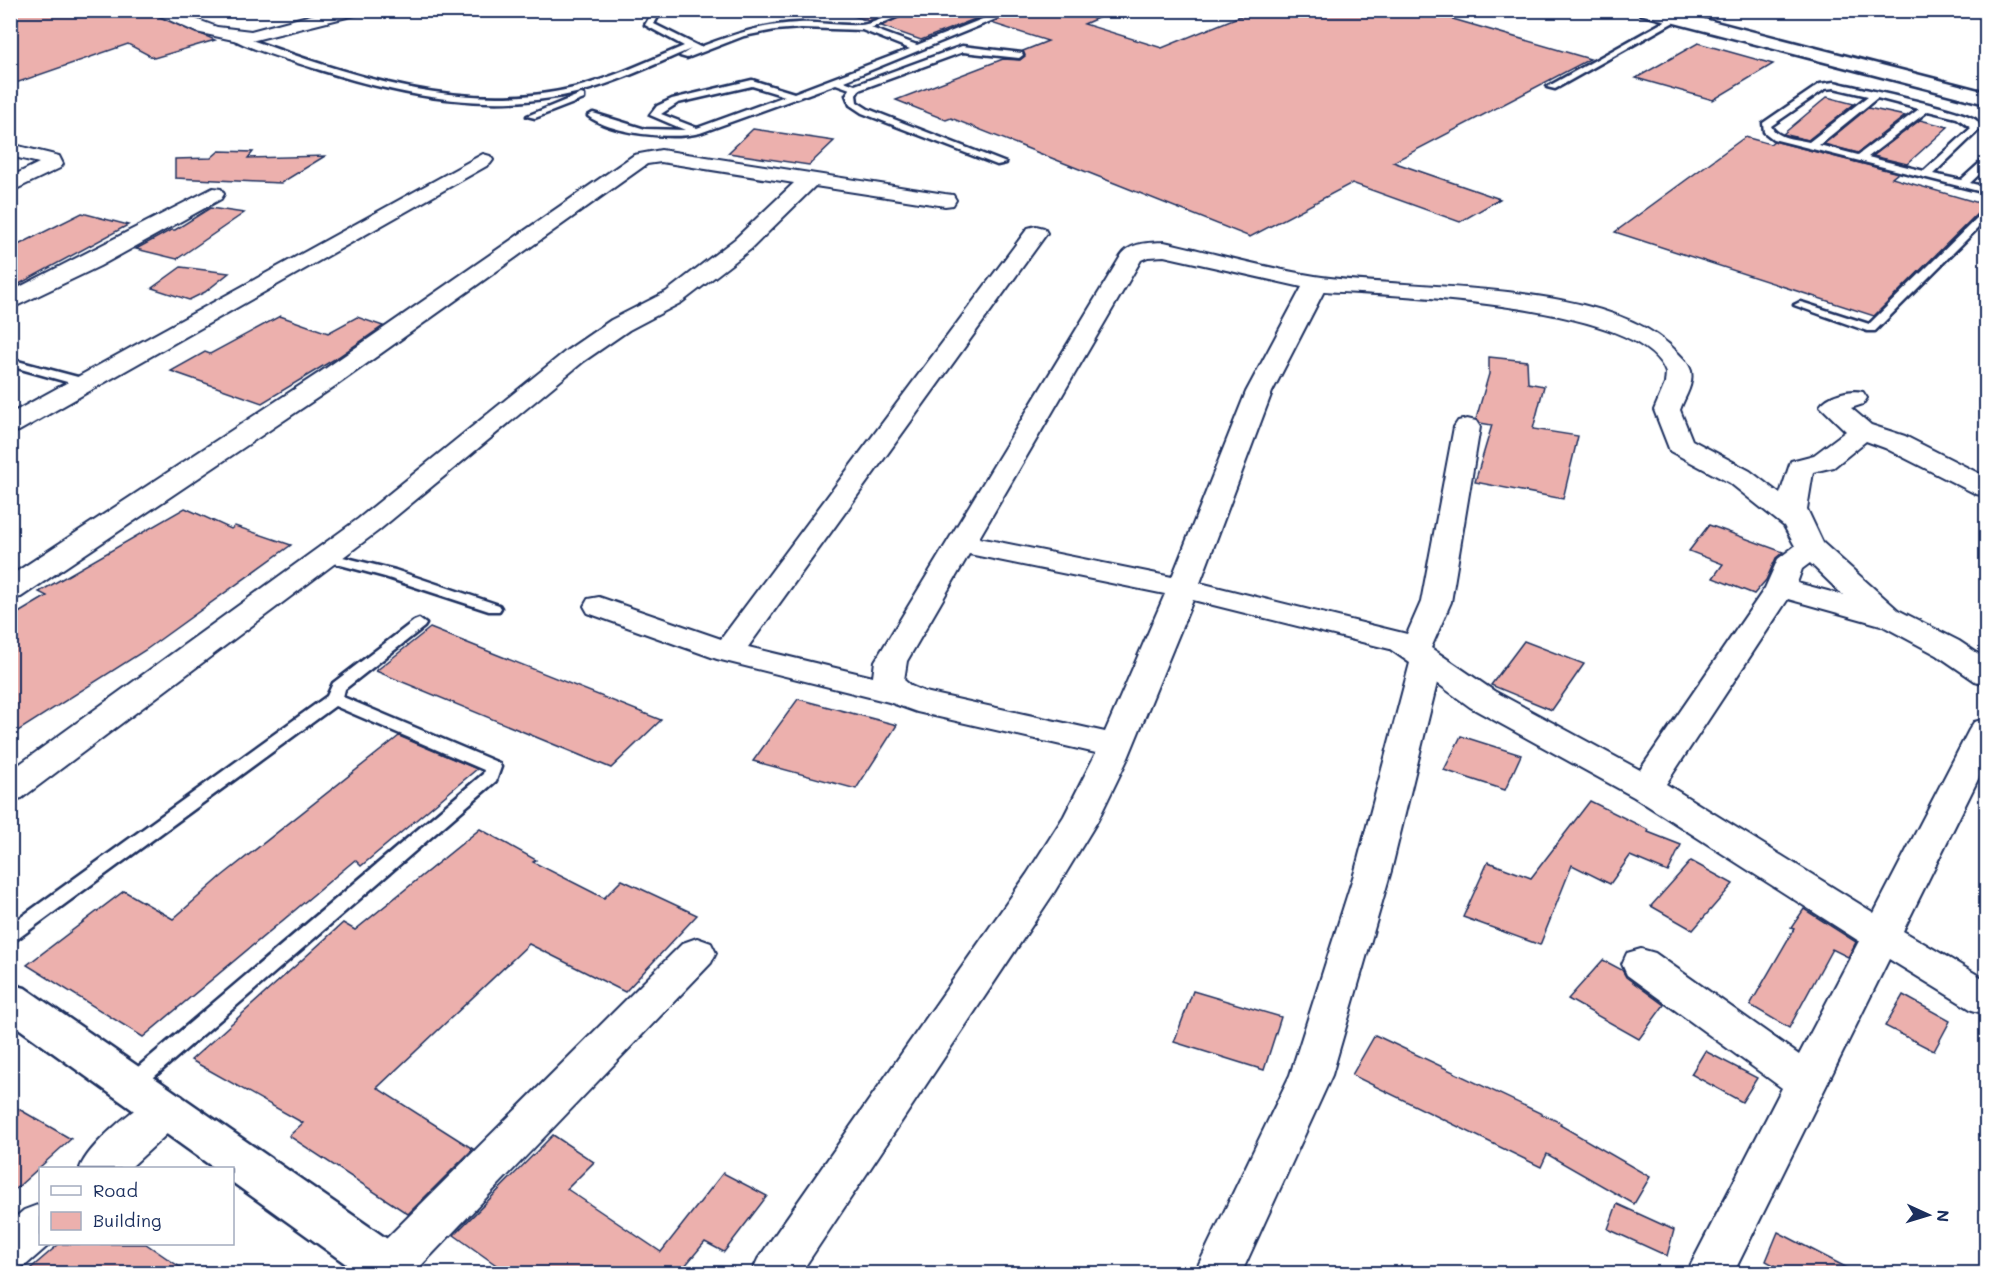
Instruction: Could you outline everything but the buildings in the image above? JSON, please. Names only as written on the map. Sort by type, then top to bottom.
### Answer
[{"type":"street","points":[[155,10],[221,36],[234,37],[251,36],[353,10]]},
{"type":"street","points":[[1646,10],[1986,98]]},
{"type":"street","points":[[10,150],[52,160],[53,164],[10,186]]},
{"type":"street","points":[[10,590],[206,462],[493,266],[641,159],[661,156],[945,200]]},
{"type":"street","points":[[10,425],[483,160]]},
{"type":"street","points":[[10,789],[327,557],[478,438],[575,356],[620,325],[665,303],[683,291],[743,244],[810,179]]},
{"type":"street","points":[[10,302],[92,261],[213,194]]},
{"type":"street","points":[[728,652],[1036,233]]},
{"type":"street","points":[[899,694],[888,682],[891,661],[960,543],[1132,256],[1143,250],[1164,249],[1316,283],[1535,302],[1593,315],[1622,325],[1653,341],[1668,354],[1677,368],[1680,383],[1667,410],[1680,445],[1740,477],[1794,520],[1811,548],[1854,589],[1892,618],[1948,648],[1986,674]]},
{"type":"street","points":[[774,1274],[1040,884],[1080,819],[1116,746],[1182,588],[1259,392],[1316,283]]},
{"type":"street","points":[[1854,398],[1833,406],[1862,431],[1895,442],[1986,488]]},
{"type":"street","points":[[1217,1274],[1246,1218],[1311,1075],[1372,871],[1424,632],[1436,602],[1467,427]]},
{"type":"street","points":[[1794,520],[1791,498],[1802,468],[1824,461],[1862,431]]},
{"type":"street","points":[[960,543],[1182,588],[1372,634],[1421,654],[1482,699],[1646,788],[1882,937],[1986,999]]},
{"type":"street","points":[[1646,788],[1780,588],[1789,565],[1811,548]]},
{"type":"street","points":[[1780,588],[1892,618]]},
{"type":"street","points":[[599,606],[728,652],[899,694],[917,701],[1116,746]]},
{"type":"street","points":[[1709,1274],[1986,730]]},
{"type":"street","points":[[10,1000],[167,1108],[390,1271],[696,953]]},
{"type":"street","points":[[1641,964],[1807,1083]]},
{"type":"street","points":[[102,1167],[167,1108]]},
{"type":"street","points":[[10,1251],[39,1225]]},
{"type":"lane","points":[[670,10],[656,15],[649,25],[696,48]]},
{"type":"lane","points":[[862,28],[909,10]]},
{"type":"lane","points":[[593,116],[654,135],[680,135],[697,131],[836,81],[1014,10]]},
{"type":"lane","points":[[1552,87],[1677,18]]},
{"type":"lane","points":[[234,37],[358,81],[438,98],[532,99],[561,94],[696,48],[775,27],[819,25],[862,28],[916,48]]},
{"type":"lane","points":[[532,116],[696,48]]},
{"type":"lane","points":[[1001,163],[865,111],[854,103],[851,95],[855,88],[962,49],[1019,55]]},
{"type":"lane","points":[[836,81],[855,88]]},
{"type":"lane","points":[[697,131],[656,115],[660,108],[675,101],[752,83],[794,96]]},
{"type":"lane","points":[[1926,174],[1976,128],[1972,122],[1960,116],[1853,88],[1823,86],[1766,125],[1769,132],[1776,137],[1986,190]]},
{"type":"lane","points":[[1811,146],[1877,94]]},
{"type":"lane","points":[[1859,159],[1927,107]]},
{"type":"lane","points":[[1963,184],[1986,163]]},
{"type":"lane","points":[[1800,305],[1871,330],[1986,215]]},
{"type":"lane","points":[[10,362],[85,383]]},
{"type":"lane","points":[[327,557],[372,566],[418,584],[494,608]]},
{"type":"lane","points":[[10,935],[334,699],[339,687],[419,624]]},
{"type":"lane","points":[[132,1084],[490,777],[493,767],[334,699]]}]
